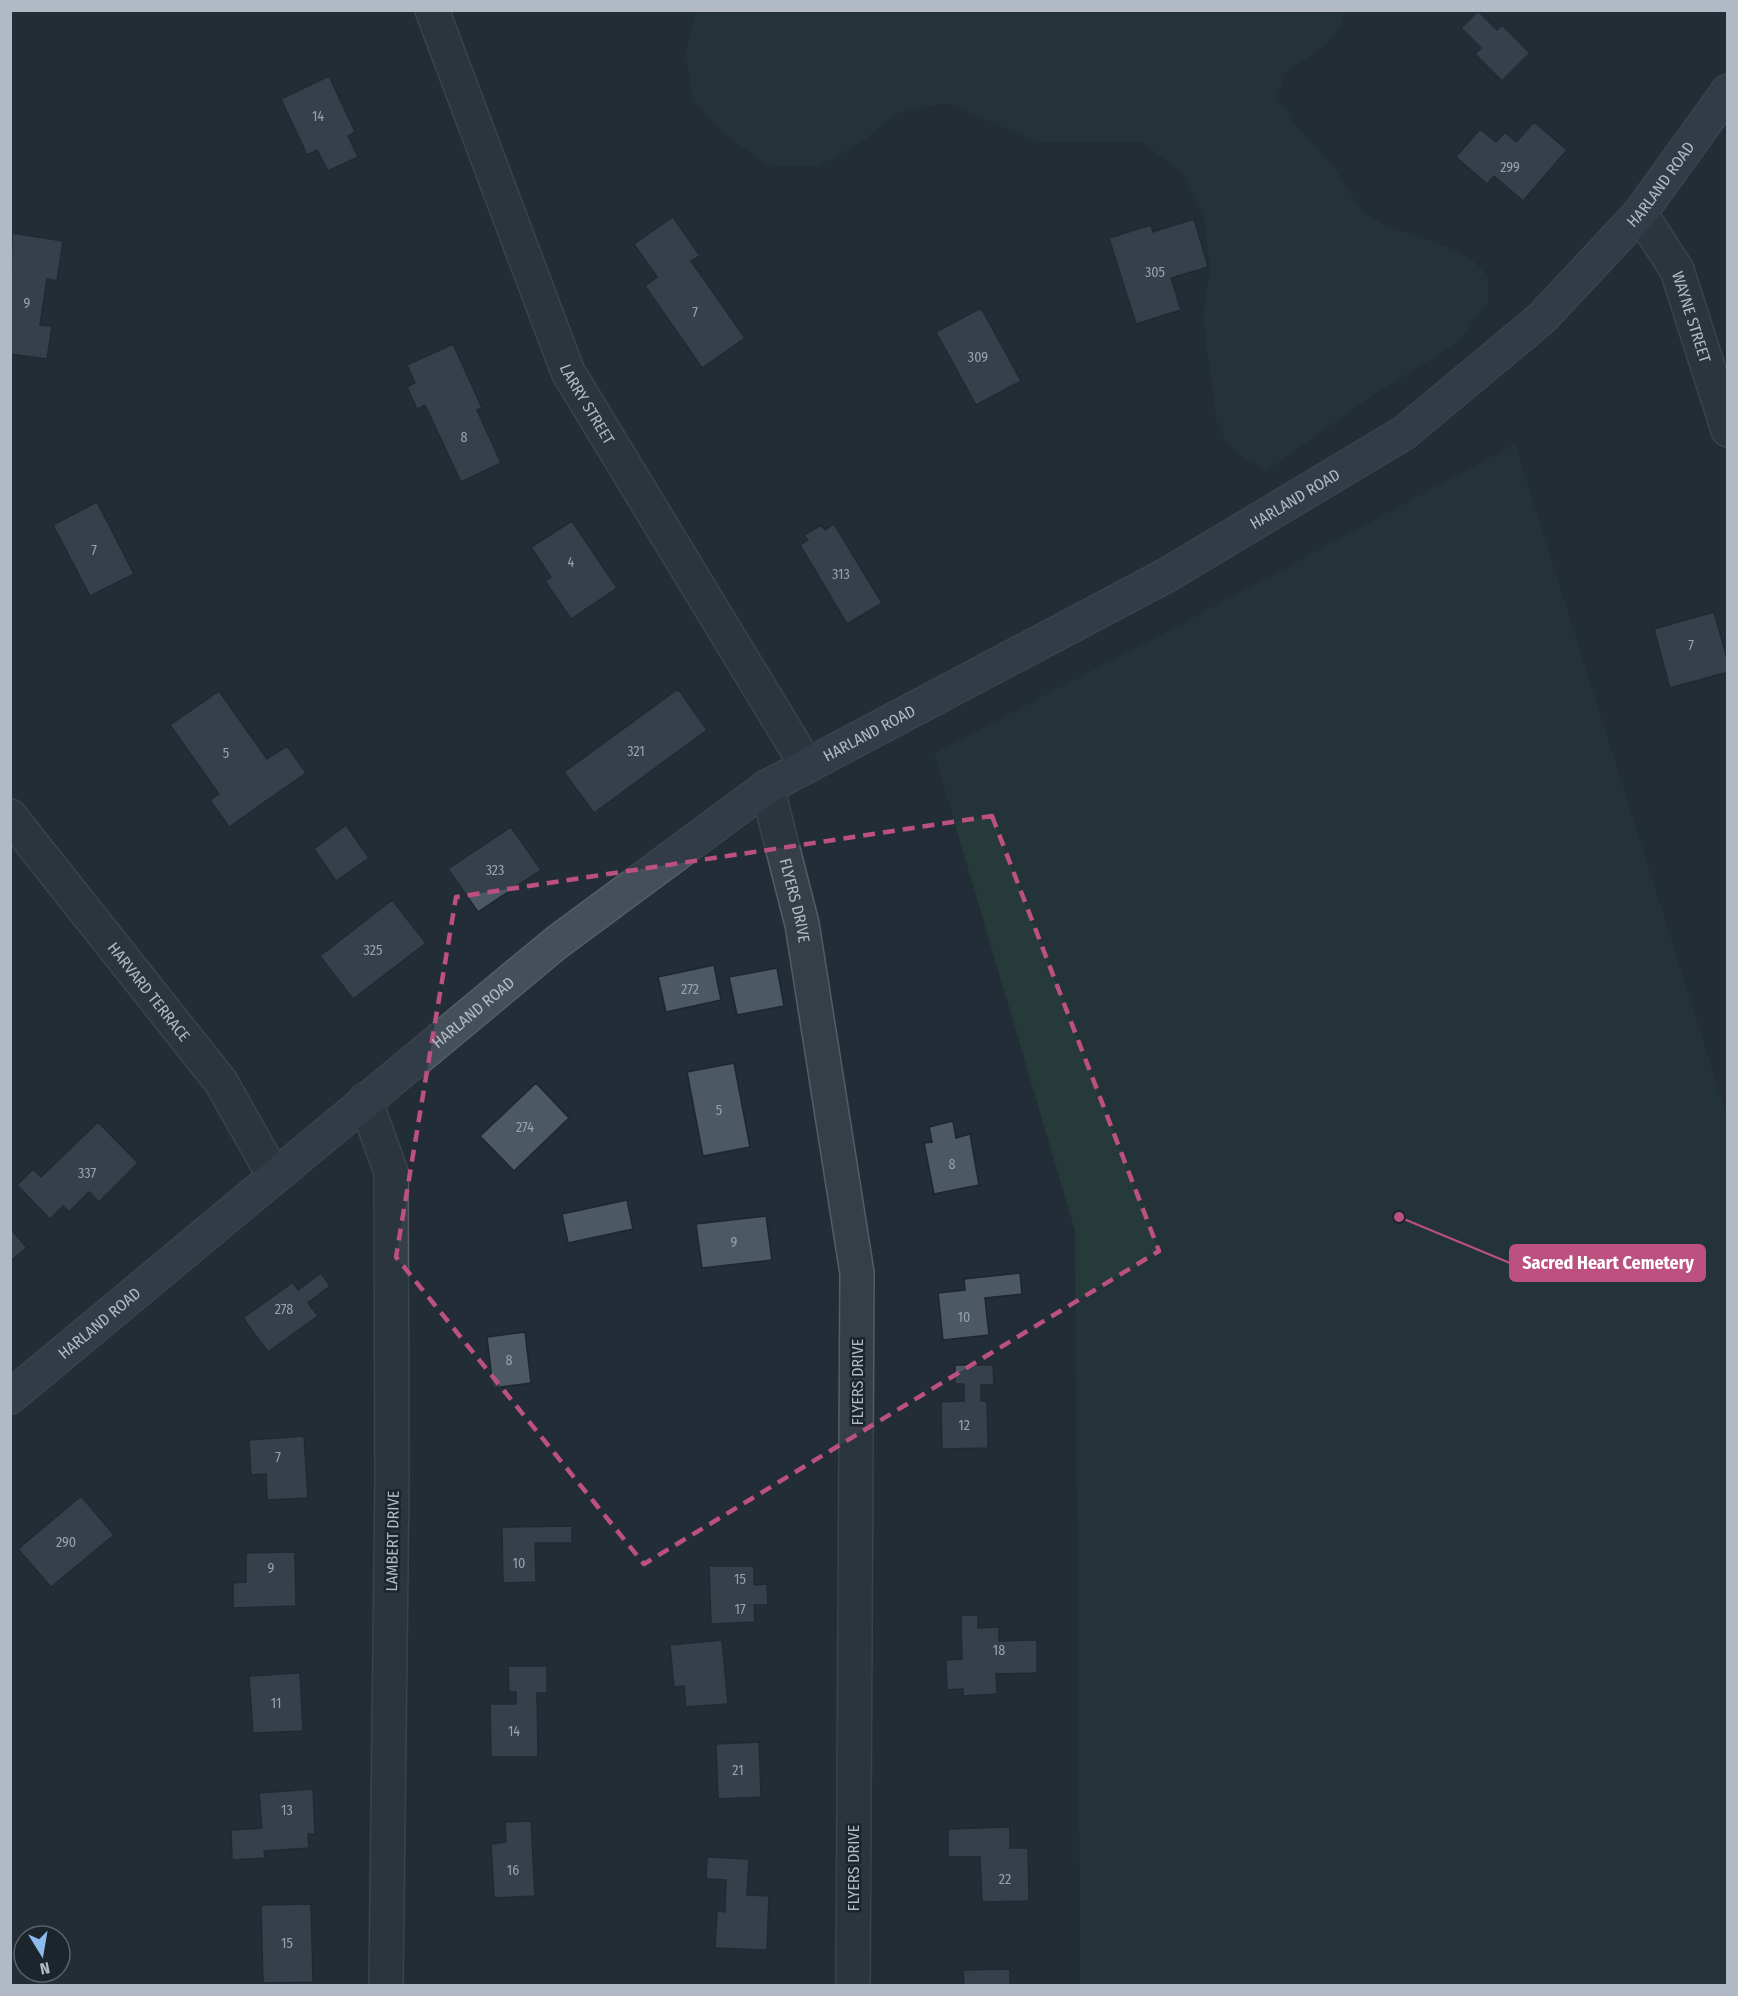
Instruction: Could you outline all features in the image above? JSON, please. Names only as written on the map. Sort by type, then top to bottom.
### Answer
[{"type":"main road","name":"HARLAND ROAD","points":[[10,1397],[556,943],[768,787],[1167,575],[1404,433],[1542,318],[1640,213],[1728,91]]},
{"type":"street","name":"LARRY STREET","points":[[432,10],[568,372],[807,766]]},
{"type":"street","name":"WAYNE STREET","points":[[1640,213],[1677,270],[1728,430]]},
{"type":"street","name":"FLYERS DRIVE","points":[[768,787],[802,924],[857,1273],[853,1986]]},
{"type":"street","name":"HARVARD TERRACE","points":[[10,816],[221,1083],[274,1176]]},
{"type":"street","name":"LAMBERT DRIVE","points":[[365,1100],[391,1172],[392,1480],[386,1986]]},
{"type":"highlighted area","points":[[992,816],[1159,1251],[644,1564],[396,1257],[456,897]]},
{"type":"green space","points":[[695,11],[1344,11],[1341,26],[1326,45],[1284,73],[1278,97],[1290,118],[1336,170],[1361,210],[1382,224],[1451,248],[1472,260],[1488,276],[1488,301],[1459,342],[1372,396],[1266,471],[1244,459],[1226,442],[1216,419],[1203,318],[1210,267],[1204,218],[1182,173],[1142,142],[1039,142],[945,103],[898,113],[859,144],[817,167],[767,165],[727,136],[693,101],[686,53]]},
{"type":"green space","points":[[1515,444],[1727,1116],[1727,1985],[1080,1985],[1075,1231],[934,753],[1159,636]]},
{"type":"building","points":[[1478,11],[1497,30],[1502,25],[1530,53],[1502,81],[1475,54],[1481,48],[1461,28]]},
{"type":"building","points":[[329,76],[355,132],[348,136],[358,157],[328,171],[317,150],[307,155],[281,99]]},
{"type":"building","points":[[1534,122],[1567,150],[1523,201],[1494,176],[1487,184],[1456,157],[1480,129],[1496,142],[1505,132],[1516,142]]},
{"type":"building","points":[[673,217],[700,256],[691,261],[745,338],[702,368],[645,286],[657,277],[634,244]]},
{"type":"building","points":[[1194,219],[1208,267],[1171,278],[1181,310],[1136,324],[1109,238],[1151,225],[1153,232]]},
{"type":"building","points":[[12,233],[63,241],[57,281],[47,279],[40,325],[52,326],[47,359],[10,354]]},
{"type":"building","points":[[981,308],[1021,381],[976,405],[936,332]]},
{"type":"building","points":[[453,344],[482,408],[477,410],[501,463],[461,482],[425,405],[417,409],[407,387],[415,383],[407,365]]},
{"type":"building","points":[[97,502],[134,574],[90,596],[53,525]]},
{"type":"building","points":[[572,521],[617,588],[571,619],[545,581],[551,577],[531,547]]},
{"type":"building","points":[[834,524],[882,603],[847,624],[800,545],[808,540],[804,535],[821,525],[825,530]]},
{"type":"building","points":[[1714,612],[1728,662],[1728,672],[1670,688],[1654,629]]},
{"type":"building","points":[[678,689],[707,730],[594,813],[564,772]]},
{"type":"building","points":[[219,691],[267,759],[287,746],[306,773],[229,827],[210,800],[219,794],[170,725]]},
{"type":"building","points":[[346,825],[369,858],[336,881],[314,849]]},
{"type":"building","points":[[511,827],[541,870],[478,912],[448,869]]},
{"type":"building","points":[[392,900],[426,943],[353,999],[320,956]]},
{"type":"building","points":[[714,965],[721,1000],[666,1012],[658,977]]},
{"type":"building","points":[[777,968],[784,1006],[737,1015],[729,977]]},
{"type":"building","points":[[734,1063],[750,1147],[703,1156],[687,1072]]},
{"type":"building","points":[[536,1083],[569,1118],[514,1171],[480,1136]]},
{"type":"building","points":[[953,1121],[956,1138],[970,1134],[979,1185],[934,1194],[924,1143],[932,1142],[929,1127]]},
{"type":"building","points":[[98,1122],[138,1163],[99,1202],[89,1192],[69,1212],[63,1206],[50,1219],[17,1185],[33,1169],[41,1177]]},
{"type":"building","points":[[627,1200],[633,1229],[568,1243],[562,1214]]},
{"type":"building","points":[[766,1216],[772,1260],[702,1268],[696,1224]]},
{"type":"building","points":[[10,1228],[27,1248],[10,1261]]},
{"type":"building","points":[[321,1273],[330,1286],[308,1303],[318,1316],[268,1352],[243,1318],[293,1282],[298,1290]]},
{"type":"building","points":[[1020,1273],[1022,1294],[985,1298],[989,1335],[943,1340],[938,1293],[965,1290],[964,1279]]},
{"type":"building","points":[[525,1332],[531,1383],[493,1388],[487,1337]]},
{"type":"building","points":[[955,1365],[993,1365],[994,1385],[981,1385],[981,1401],[987,1401],[988,1448],[942,1449],[941,1402],[964,1401],[964,1384],[955,1384]]},
{"type":"building","points":[[304,1436],[308,1498],[267,1500],[266,1474],[251,1475],[249,1440]]},
{"type":"building","points":[[81,1496],[114,1535],[51,1587],[18,1549]]},
{"type":"building","points":[[572,1526],[572,1543],[535,1543],[536,1582],[503,1583],[502,1527]]},
{"type":"building","points":[[295,1552],[296,1606],[233,1608],[233,1583],[246,1582],[246,1553]]},
{"type":"building","points":[[709,1566],[754,1566],[754,1585],[767,1584],[768,1605],[754,1605],[755,1622],[711,1624]]},
{"type":"building","points":[[961,1615],[978,1615],[978,1628],[999,1627],[999,1641],[1037,1640],[1037,1673],[996,1674],[997,1694],[963,1696],[963,1689],[947,1690],[946,1660],[962,1659]]},
{"type":"building","points":[[722,1640],[728,1704],[686,1707],[684,1686],[674,1687],[670,1645]]},
{"type":"building","points":[[508,1666],[547,1666],[547,1693],[537,1693],[538,1757],[491,1757],[490,1704],[516,1704],[516,1692],[509,1692]]},
{"type":"building","points":[[300,1673],[303,1731],[253,1733],[249,1676]]},
{"type":"building","points":[[759,1742],[761,1797],[718,1799],[716,1744]]},
{"type":"building","points":[[313,1789],[315,1834],[308,1834],[309,1848],[264,1851],[265,1858],[232,1860],[231,1830],[262,1828],[259,1793]]},
{"type":"building","points":[[531,1821],[535,1896],[494,1898],[491,1844],[506,1842],[505,1822]]},
{"type":"building","points":[[1010,1827],[1010,1848],[1028,1848],[1029,1901],[982,1902],[980,1857],[948,1857],[948,1829]]},
{"type":"building","points":[[707,1857],[749,1859],[747,1895],[769,1896],[767,1950],[715,1948],[717,1911],[725,1912],[726,1880],[706,1879]]},
{"type":"building","points":[[311,1904],[313,1982],[263,1983],[261,1905]]},
{"type":"building","points":[[1010,1969],[1010,1986],[964,1986],[963,1970]]},
{"type":"place","name":"Sacred Heart Cemetery","points":[[1399,1217]]}]
